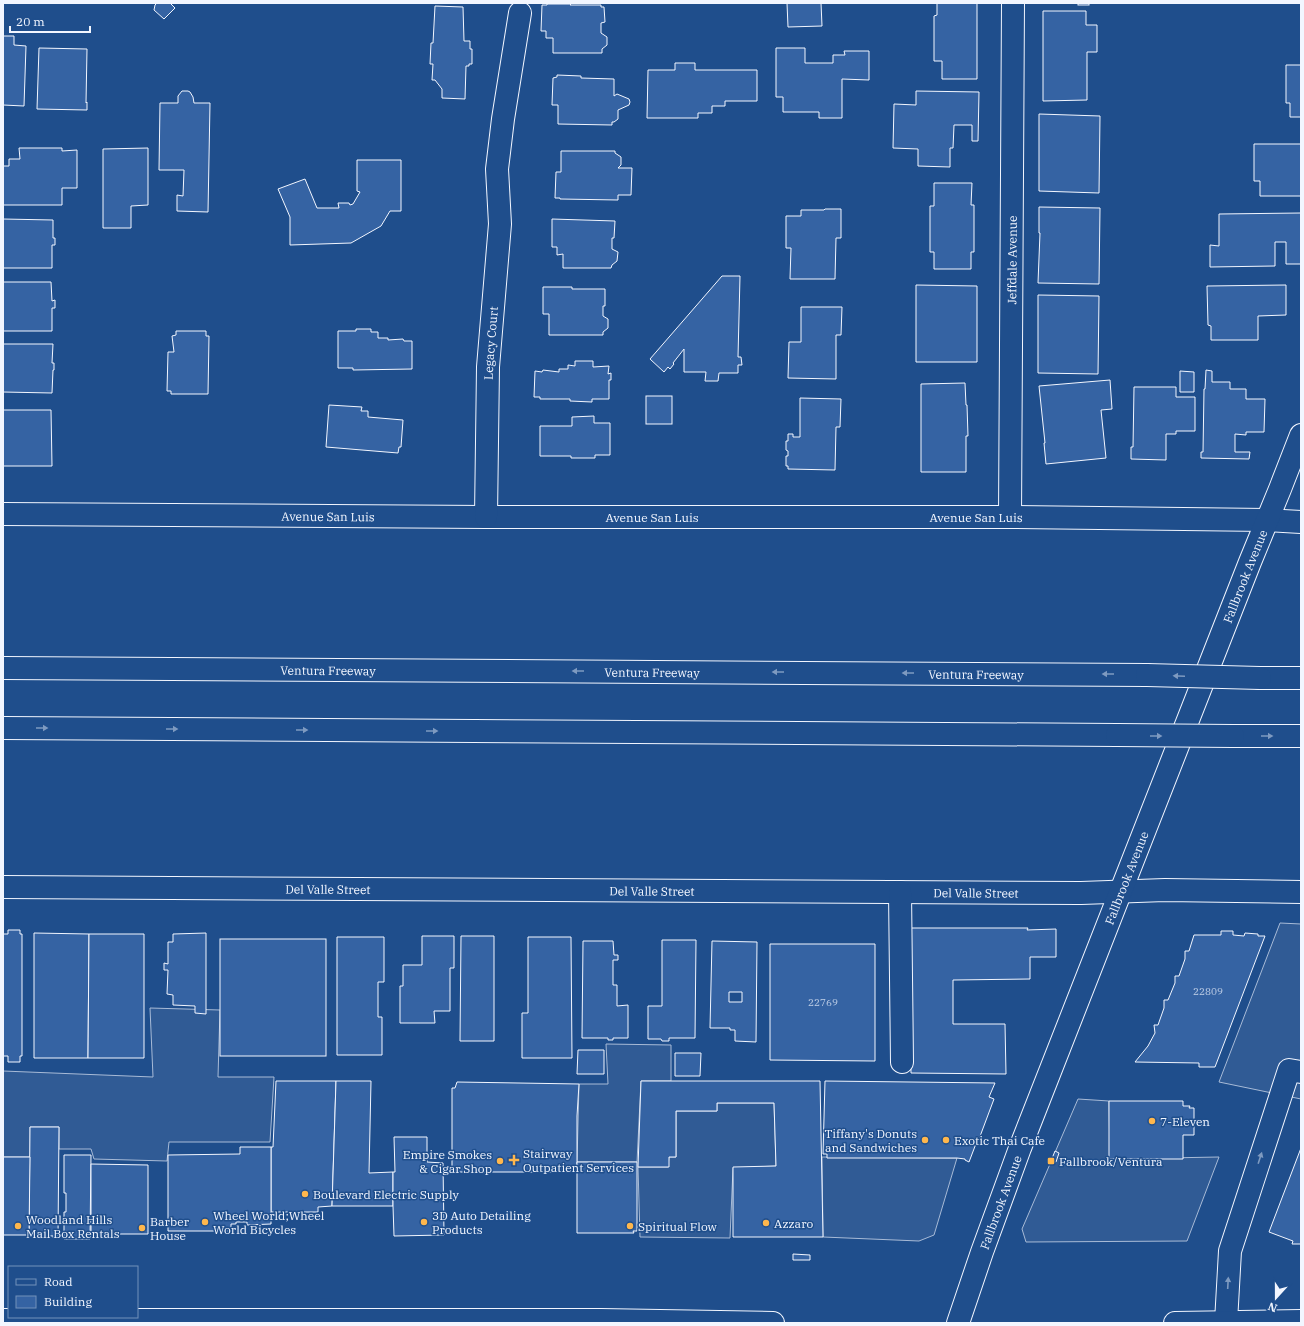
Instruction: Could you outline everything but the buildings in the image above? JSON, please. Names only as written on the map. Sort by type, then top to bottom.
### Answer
[{"type":"main road","name":"Jeffdale Avenue","points":[[1010,517],[1013,3]]},
{"type":"main road","name":"Legacy Court","points":[[486,517],[488,367],[500,224],[497,169],[503,119],[520,13]]},
{"type":"main road","name":"Fallbrook Avenue","points":[[958,1323],[1017,1155],[1301,435]]},
{"type":"main road","name":"Avenue San Luis","points":[[3,514],[486,517],[1010,517],[1268,520],[1301,522]]},
{"type":"main road","name":"Ventura Freeway","points":[[3,668],[1147,675],[1301,678]]},
{"type":"main road","points":[[3,728],[1301,736]]},
{"type":"main road","name":"Del Valle Street","points":[[3,887],[900,892],[1121,892],[1165,890],[1301,892]]},
{"type":"main road","points":[[900,892],[902,1062]]},
{"type":"main road","points":[[1226,1322],[1230,1251],[1289,1070],[1301,1072]]},
{"type":"main road","points":[[3,1320],[601,1320],[773,1323]]},
{"type":"main road","points":[[1175,1323],[1301,1321]]},
{"type":"shaded area","points":[[1280,923],[1301,924],[1301,1099],[1219,1082]]},
{"type":"shaded area","points":[[150,1008],[220,1010],[218,1077],[274,1077],[270,1142],[169,1142],[167,1161],[94,1159],[91,1149],[59,1149],[59,1127],[30,1127],[30,1157],[3,1157],[3,1071],[153,1077]]},
{"type":"shaded area","points":[[606,1044],[671,1045],[671,1081],[641,1081],[637,1162],[577,1162],[579,1084],[608,1084]]},
{"type":"shaded area","points":[[1078,1099],[1109,1101],[1110,1159],[1219,1157],[1187,1241],[1026,1242],[1022,1229]]},
{"type":"shaded area","points":[[717,1103],[774,1103],[776,1166],[733,1168],[730,1238],[640,1237],[638,1167],[668,1167],[669,1157],[676,1157],[676,1111],[717,1111]]},
{"type":"shaded area","points":[[822,1157],[957,1158],[934,1235],[919,1241],[823,1237]]},
{"type":"place","name":"7-Eleven","points":[[1152,1121]]},
{"type":"place","name":"Tiffany's Donuts and Sandwiches","points":[[925,1140]]},
{"type":"place","name":"Exotic Thai Cafe","points":[[946,1140]]},
{"type":"place","name":"Stairway Outpatient Services","points":[[514,1160]]},
{"type":"place","name":"Empire Smokes & Cigar Shop","points":[[500,1161]]},
{"type":"place","name":"Fallbrook/Ventura","points":[[1051,1161]]},
{"type":"place","name":"Boulevard Electric Supply","points":[[305,1194]]},
{"type":"place","name":"Wheel World;Wheel World Bicycles","points":[[205,1222]]},
{"type":"place","name":"3D Auto Detailing Products","points":[[424,1222]]},
{"type":"place","name":"Azzaro","points":[[766,1223]]},
{"type":"place","name":"Woodland Hills Mail Box Rentals","points":[[18,1226]]},
{"type":"place","name":"Spiritual Flow","points":[[630,1226]]},
{"type":"place","name":"Barber House","points":[[142,1228]]}]
